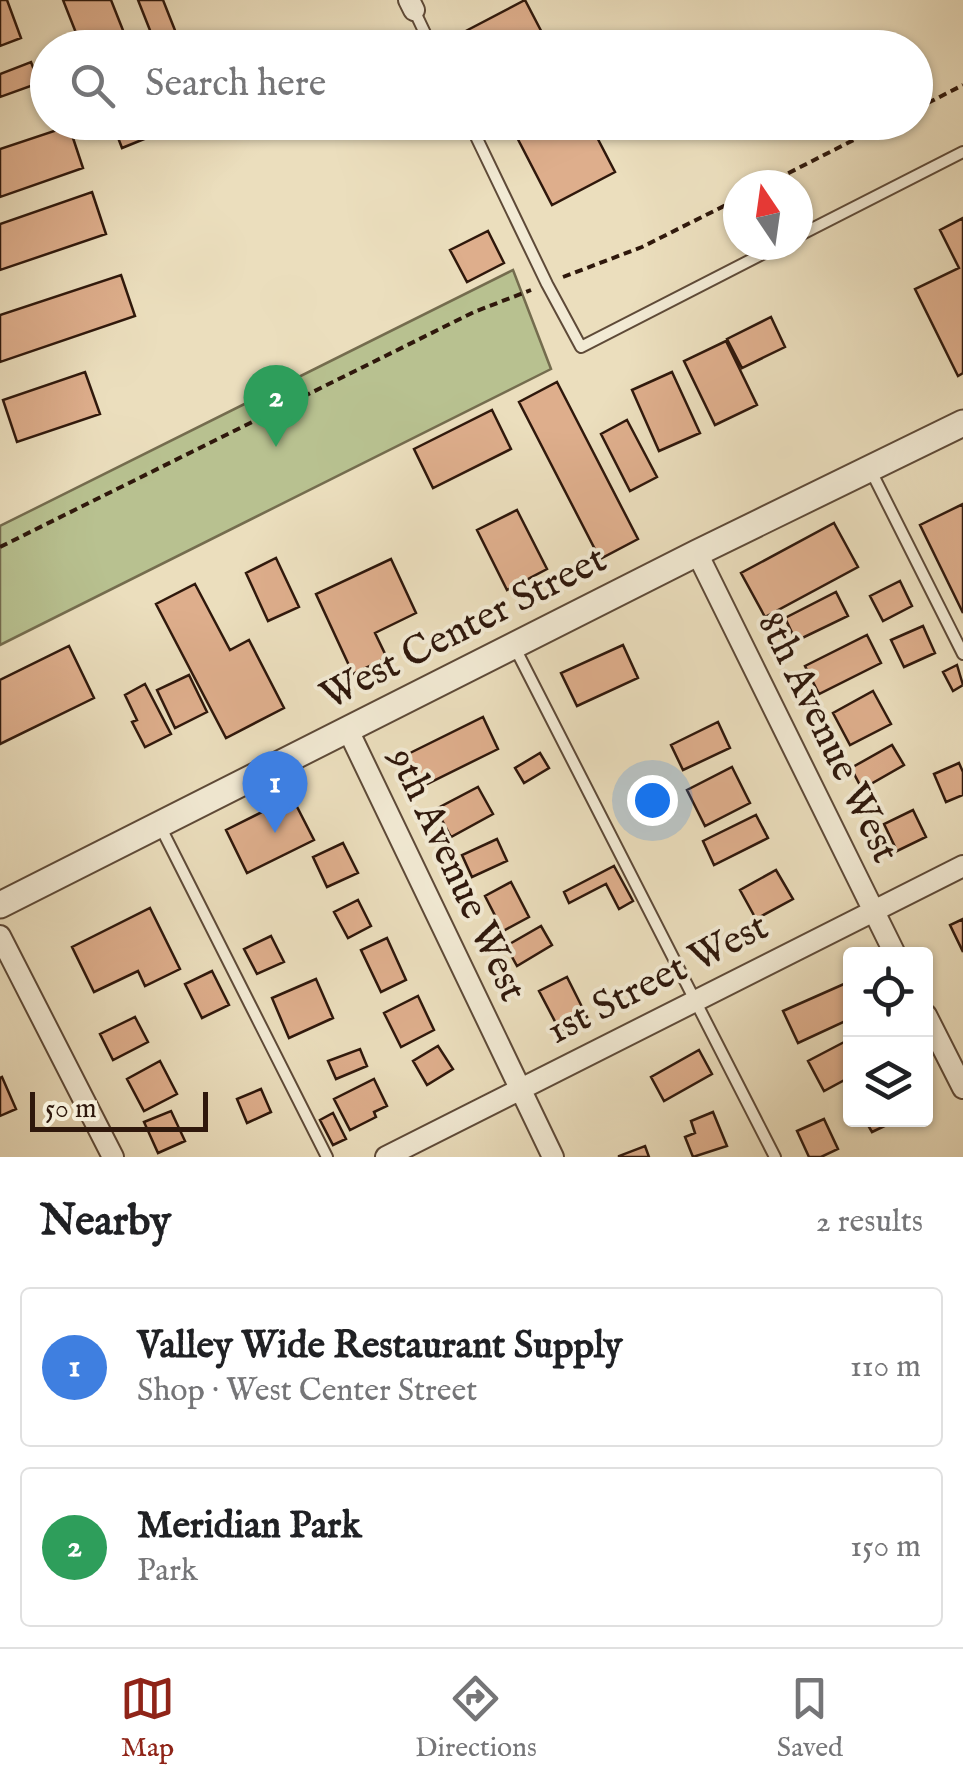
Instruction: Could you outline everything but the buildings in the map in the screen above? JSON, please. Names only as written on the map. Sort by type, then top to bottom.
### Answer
[{"type":"street","name":"West Center Street","points":[[0,906],[696,553],[963,423]]},
{"type":"street","name":"8th Avenue West","points":[[696,553],[891,947]]},
{"type":"street","name":"9th Avenue West","points":[[348,730],[518,1090],[554,1157]]},
{"type":"street","name":"1st Street West","points":[[386,1157],[963,866]]},
{"type":"street","points":[[0,936],[113,1157]]},
{"type":"street","points":[[933,1028],[963,1088]]},
{"type":"lane","points":[[412,5],[424,30]]},
{"type":"lane","points":[[477,140],[581,346],[750,260]]},
{"type":"lane","points":[[813,228],[963,152]]},
{"type":"lane","points":[[870,469],[963,654]]},
{"type":"lane","points":[[514,646],[775,1157]]},
{"type":"lane","points":[[159,825],[327,1157]]},
{"type":"path","points":[[933,100],[963,85]]},
{"type":"path","points":[[795,170],[854,140]]},
{"type":"path","points":[[0,546],[474,312],[642,247],[723,206]]},
{"type":"green space","points":[[513,270],[551,369],[0,645],[0,526]]},
{"type":"place","name":"Meridian Park","points":[[276,447]]},
{"type":"place","name":"Valley Wide Restaurant Supply","points":[[275,833]]}]
